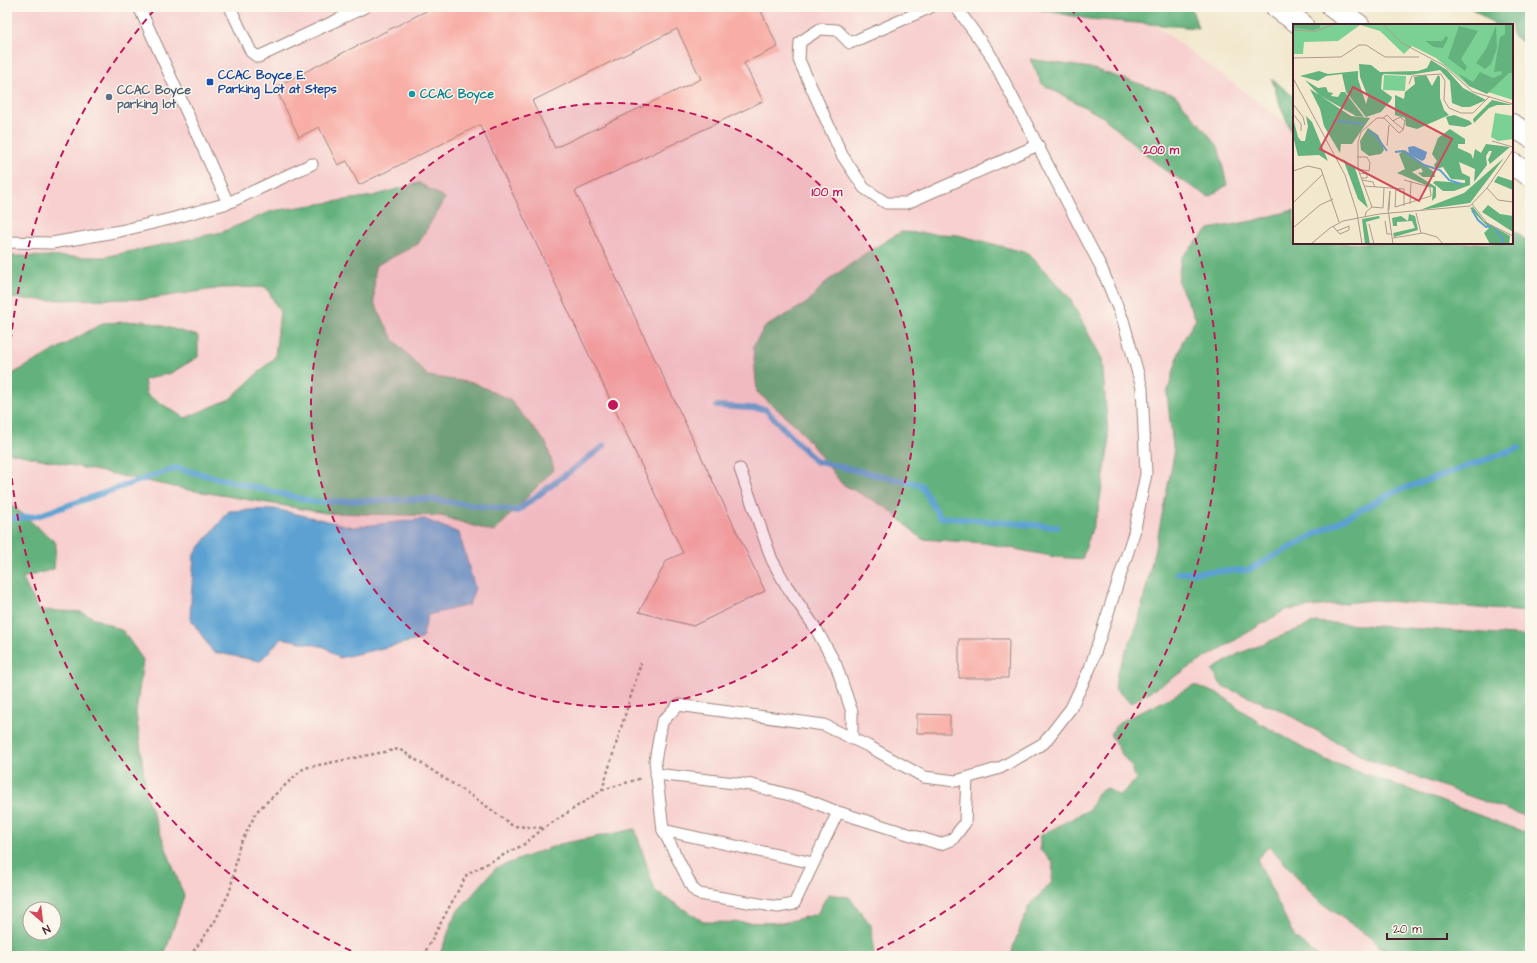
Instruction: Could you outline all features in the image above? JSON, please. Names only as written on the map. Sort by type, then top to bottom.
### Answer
[{"type":"highway","points":[[1277,7],[1301,24]]},
{"type":"highway","points":[[1333,7],[1357,24]]},
{"type":"highway","points":[[1513,126],[1530,136]]},
{"type":"highway","points":[[1513,165],[1530,176]]},
{"type":"lane","points":[[139,7],[228,203]]},
{"type":"lane","points":[[230,7],[251,52],[258,57],[358,8]]},
{"type":"lane","points":[[931,7],[850,43],[837,30],[820,29],[800,42],[799,60],[842,155],[864,188],[886,203],[907,203],[1038,144]]},
{"type":"lane","points":[[838,812],[794,904],[778,906],[699,894],[693,889],[663,830],[654,761],[662,722],[678,705],[824,725],[924,777],[956,782],[1000,768],[1044,743],[1071,708],[1090,668],[1131,540],[1146,474],[1142,388],[1123,320],[1101,267],[990,54],[956,7]]},
{"type":"lane","points":[[7,242],[52,243],[174,218],[228,203],[312,164]]},
{"type":"lane","points":[[740,469],[772,560],[786,585],[816,629],[836,665],[852,712],[852,739]]},
{"type":"lane","points":[[656,774],[752,785],[805,799],[838,812],[940,844],[952,840],[965,823],[967,778]]},
{"type":"lane","points":[[663,830],[813,863]]},
{"type":"path","points":[[602,790],[641,663]]},
{"type":"path","points":[[190,956],[214,924],[230,891],[239,847],[257,811],[304,768],[399,749],[478,800],[512,826],[544,828]]},
{"type":"path","points":[[423,956],[467,874],[523,845],[544,828],[602,790],[656,774]]},
{"type":"shaded area","points":[[7,7],[1131,7],[1293,128],[1293,244],[1530,285],[1530,956],[7,956]]},
{"type":"green space","points":[[1026,7],[1187,7],[1192,9],[1198,28],[1089,19]]},
{"type":"green space","points":[[1469,7],[1530,7],[1530,47],[1513,36],[1513,24],[1494,24]]},
{"type":"green space","points":[[1030,59],[1090,68],[1175,95],[1218,146],[1227,185],[1209,197],[1163,169],[1103,117],[1042,84]]},
{"type":"green space","points":[[1272,79],[1293,96],[1293,136],[1278,100]]},
{"type":"green space","points":[[419,183],[445,198],[418,244],[375,266],[374,302],[393,339],[428,376],[474,383],[510,400],[546,443],[554,469],[494,532],[441,516],[326,513],[189,490],[7,452],[7,377],[103,323],[145,321],[198,336],[198,357],[171,373],[144,380],[147,395],[185,418],[230,399],[275,357],[280,312],[266,287],[222,288],[147,299],[43,300],[7,298],[7,256],[104,257],[222,232],[272,211],[373,196]]},
{"type":"green space","points":[[1293,210],[1293,244],[1513,244],[1513,229],[1530,244],[1530,612],[1373,600],[1285,610],[1131,703],[1115,689],[1117,672],[1138,623],[1174,455],[1167,394],[1182,342],[1196,319],[1178,282],[1181,258],[1209,229],[1252,221]]},
{"type":"green space","points":[[901,232],[958,235],[1028,253],[1069,297],[1102,359],[1109,445],[1098,511],[1082,559],[1056,557],[984,543],[922,539],[887,508],[842,484],[798,427],[757,392],[753,346],[765,327],[807,303],[826,282],[866,253]]},
{"type":"green space","points":[[7,501],[56,543],[54,569],[22,578],[39,610],[81,612],[123,631],[143,660],[136,713],[147,798],[184,896],[164,956],[7,956]]},
{"type":"green space","points":[[1316,622],[1530,636],[1530,818],[1367,759],[1280,710],[1222,686],[1212,670],[1238,654]]},
{"type":"green space","points":[[1194,685],[1221,695],[1261,724],[1328,761],[1530,834],[1530,956],[1389,956],[1371,938],[1320,902],[1269,846],[1257,859],[1295,938],[1318,956],[1011,956],[1014,944],[1029,906],[1052,882],[1053,863],[1040,850],[1040,836],[1090,809],[1097,793],[1107,788],[1119,796],[1136,780],[1132,767],[1123,756],[1110,734],[1121,721]]},
{"type":"green space","points":[[635,829],[655,891],[704,922],[782,923],[817,914],[828,894],[849,897],[871,925],[874,956],[439,956],[456,913],[496,868],[560,844]]},
{"type":"water","points":[[275,509],[353,527],[424,519],[459,533],[475,588],[469,605],[428,615],[422,639],[339,658],[325,647],[282,638],[260,661],[213,652],[190,618],[194,554],[229,511]]},
{"type":"building","points":[[434,7],[759,7],[778,47],[744,63],[763,101],[575,191],[765,591],[693,626],[639,612],[667,560],[683,553],[480,125],[359,185],[347,161],[338,165],[319,127],[299,137],[275,87]],"holes":[[[677,29],[701,79],[555,148],[532,101]]]},
{"type":"building","points":[[959,639],[1009,639],[1008,678],[959,678]]},
{"type":"building","points":[[917,714],[950,715],[950,733],[917,733]]},
{"type":"waterway","points":[[717,406],[765,409],[815,461],[921,485],[940,517],[1057,527]]},
{"type":"waterway","points":[[7,519],[37,516],[176,468],[315,502],[427,499],[517,511],[604,446]]},
{"type":"waterway","points":[[1177,573],[1248,570],[1394,492],[1519,448]]},
{"type":"place","name":"CCAC Boyce E. Parking Lot at Steps","points":[[210,82]]},
{"type":"place","name":"CCAC Boyce","points":[[412,94]]},
{"type":"place","name":"CCAC Boyce parking lot","points":[[109,97]]}]
